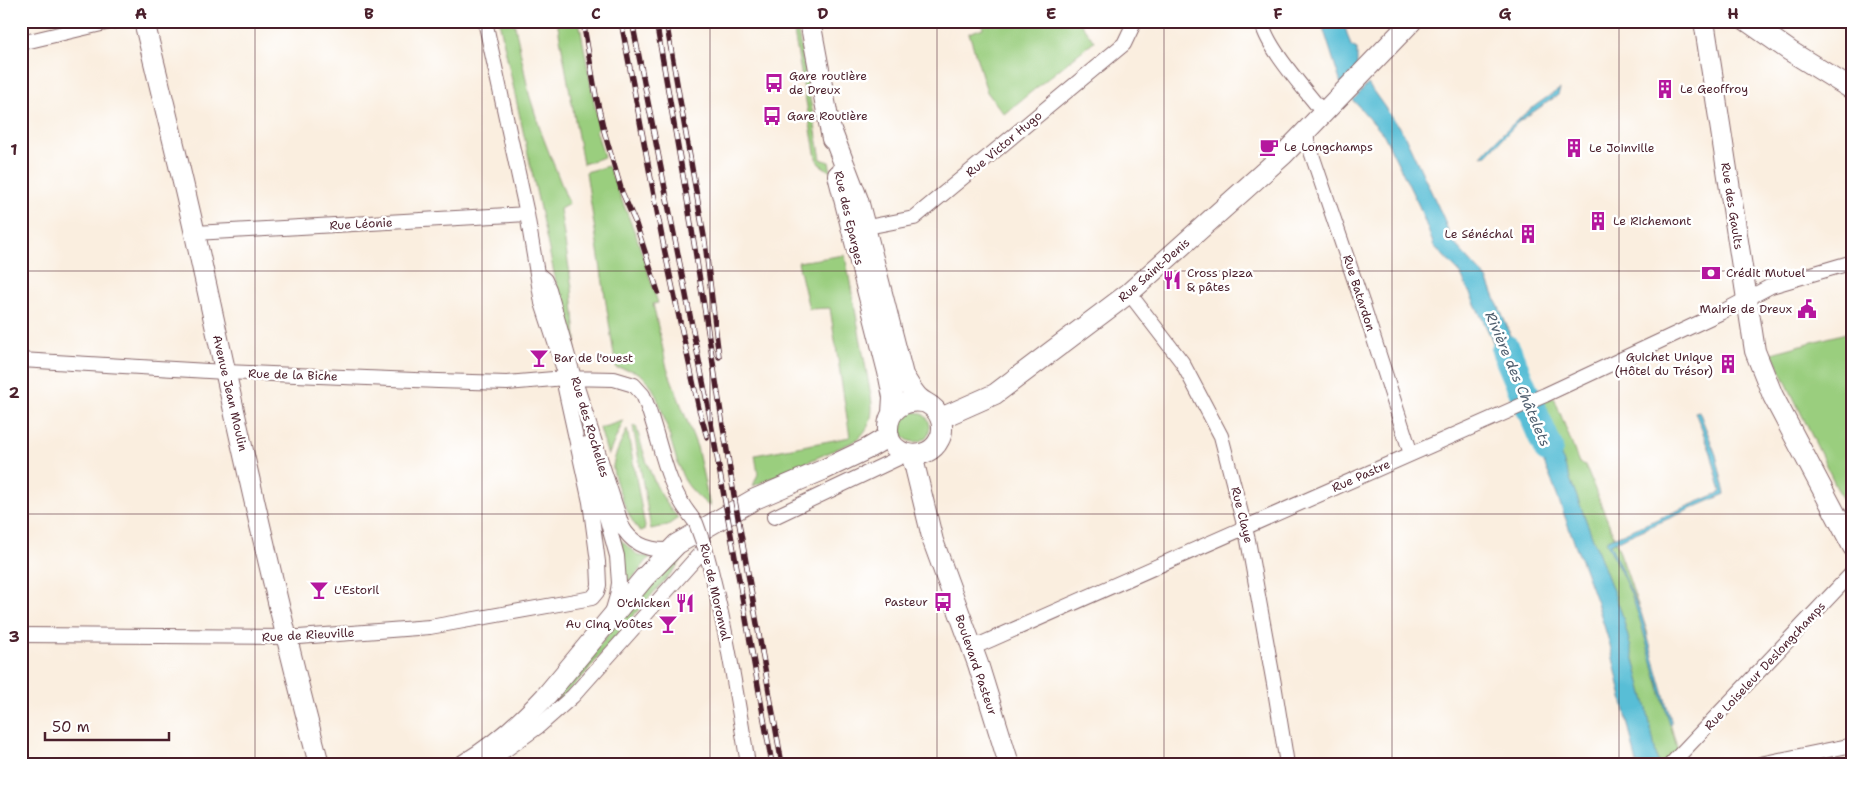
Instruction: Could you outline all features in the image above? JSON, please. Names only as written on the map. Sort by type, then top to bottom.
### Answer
[{"type":"street","points":[[21,43],[114,21]]},
{"type":"street","name":"Avenue Jean Moulin","points":[[144,21],[194,233],[233,372],[286,637],[319,764]]},
{"type":"street","name":"Rue des Rochelles","points":[[485,21],[538,272],[546,280],[549,289],[570,378],[619,519],[626,533],[641,546],[658,550],[670,550]]},
{"type":"street","name":"Rue des Eparges","points":[[810,21],[839,184],[858,229],[890,380],[893,398],[892,413]]},
{"type":"street","name":"Rue Victor Hugo","points":[[858,229],[914,218],[1124,44],[1135,21]]},
{"type":"street","points":[[1262,21],[1263,29],[1272,46],[1324,114]]},
{"type":"street","name":"Rue Saint-Denis","points":[[941,418],[995,394],[1129,293],[1305,134],[1412,21]]},
{"type":"street","name":"Rue des Gaults","points":[[1704,21],[1755,351],[1772,396],[1853,547]]},
{"type":"street","points":[[1747,21],[1790,52],[1853,90]]},
{"type":"street","name":"Rue Batardon","points":[[1305,134],[1364,304],[1411,454]]},
{"type":"street","name":"Rue Léonie","points":[[194,233],[527,214]]},
{"type":"street","points":[[774,517],[909,454],[926,453],[940,440],[942,430],[941,418],[937,411],[923,402],[910,386],[901,369],[858,229]]},
{"type":"street","name":"Rue Pastre","points":[[972,648],[1545,395],[1720,313],[1771,286],[1853,262]]},
{"type":"street","name":"Rue Claye","points":[[1129,293],[1182,362],[1222,436],[1245,527],[1287,764]]},
{"type":"street","name":"Rue de la Biche","points":[[21,360],[233,372],[507,383],[570,378]]},
{"type":"street","name":"Rue des Rochelles","points":[[570,378],[565,388],[590,502],[598,562],[599,585],[592,598]]},
{"type":"street","name":"Rue des Rochelles","points":[[570,378],[570,388],[617,556],[619,583],[610,618]]},
{"type":"street","name":"Rue de Moronval","points":[[570,378],[614,379],[629,382],[638,389],[648,406],[675,490],[700,533],[705,548],[713,577],[748,764]]},
{"type":"street","points":[[909,454],[897,448],[889,436],[889,422],[892,413],[900,405],[907,402],[923,402]]},
{"type":"street","points":[[465,764],[492,746],[527,716],[670,550],[748,502],[850,457],[889,436]]},
{"type":"street","name":"Boulevard Pasteur","points":[[932,449],[929,477],[930,496],[942,566]]},
{"type":"street","name":"Boulevard Pasteur","points":[[909,454],[915,467],[933,541],[972,648],[1009,764]]},
{"type":"street","points":[[486,764],[539,726],[573,696],[705,548]]},
{"type":"street","name":"Rue Loiseleur Deslongchamps","points":[[1678,762],[1853,572]]},
{"type":"street","name":"Rue de Rieuville","points":[[21,635],[286,637],[430,627],[592,598]]},
{"type":"street","points":[[1760,764],[1853,745]]},
{"type":"green space","points":[[499,21],[514,21],[529,94],[541,132],[569,204],[560,209],[572,288],[576,339],[574,354],[568,337]]},
{"type":"green space","points":[[557,21],[579,21],[599,128],[596,130],[604,157],[583,164]]},
{"type":"green space","points":[[792,21],[796,21],[821,159],[829,162],[831,172],[819,164],[816,158]]},
{"type":"green space","points":[[981,21],[1079,21],[1094,41],[1004,114],[987,92],[969,33],[983,28]]},
{"type":"green space","points":[[608,166],[637,238],[658,303],[653,304],[667,368],[697,447],[710,507],[692,491],[684,479],[662,410],[651,386],[639,373],[628,369],[616,368],[586,172]]},
{"type":"green space","points":[[845,255],[871,396],[872,409],[870,421],[865,431],[855,441],[753,486],[758,474],[755,455],[850,437],[830,308],[809,309],[798,262]]},
{"type":"green space","points":[[1853,331],[1853,521],[1772,353]]},
{"type":"green space","points":[[1554,397],[1579,463],[1585,465],[1617,544],[1647,631],[1651,657],[1678,751],[1664,764],[1649,764],[1628,653],[1535,406]]},
{"type":"green space","points":[[915,412],[926,416],[930,427],[926,438],[915,442],[904,438],[900,427],[904,416]]},
{"type":"green space","points":[[623,421],[608,456],[600,428]]},
{"type":"green space","points":[[633,426],[636,426],[651,475],[662,496],[678,518],[668,525],[651,529]]},
{"type":"green space","points":[[627,429],[645,527],[641,531],[632,521],[627,511],[613,466],[615,456]]},
{"type":"green space","points":[[618,538],[639,556],[650,557],[627,585]]},
{"type":"green space","points":[[682,552],[684,553],[679,564],[583,676],[537,722],[635,602]]},
{"type":"water","points":[[1321,21],[1343,21],[1351,46],[1357,49],[1357,67],[1341,84]]},
{"type":"water","points":[[1368,84],[1404,134],[1444,219],[1451,240],[1487,279],[1531,383],[1513,391],[1490,335],[1460,273],[1434,246],[1419,206],[1384,135],[1353,100]]},
{"type":"water","points":[[1560,89],[1558,95],[1517,123],[1487,155],[1481,156],[1518,120],[1537,104]]},
{"type":"water","points":[[1542,406],[1622,614],[1647,709],[1658,764],[1637,764],[1610,645],[1598,606],[1552,482],[1524,415]]},
{"type":"water","points":[[1699,411],[1716,455],[1725,494],[1610,544],[1641,613],[1672,724],[1670,725],[1631,594],[1606,541],[1721,492],[1711,453],[1695,412]]},
{"type":"waterway","name":"Rivière des Châtelets","points":[[1506,350],[1548,448]]},
{"type":"railway","points":[[583,21],[604,131],[622,192],[636,224],[658,292]]},
{"type":"railway","points":[[621,21],[664,248],[699,409],[707,437]]},
{"type":"railway","points":[[632,21],[709,412],[772,764]]},
{"type":"railway","points":[[656,21],[687,199],[734,495],[782,764]]},
{"type":"railway","points":[[666,21],[705,242],[719,357]]},
{"type":"place","name":"Gare routière de Dreux","points":[[774,83]]},
{"type":"place","name":"Le Geoffroy","points":[[1665,89]]},
{"type":"place","name":"Gare Routière","points":[[772,116]]},
{"type":"place","name":"Le Longchamps","points":[[1269,147]]},
{"type":"place","name":"Le Joinville","points":[[1574,148]]},
{"type":"place","name":"Le Richemont","points":[[1598,221]]},
{"type":"place","name":"Le Sénéchal","points":[[1528,234]]},
{"type":"place","name":"Crédit Mutuel","points":[[1711,273]]},
{"type":"place","name":"Cross pizza & pâtes","points":[[1172,280]]},
{"type":"place","name":"Mairie de Dreux","points":[[1807,309]]},
{"type":"place","name":"Bar de l'ouest","points":[[539,358]]},
{"type":"place","name":"Guichet Unique (Hôtel du Trésor)","points":[[1728,364]]},
{"type":"place","name":"L'Estoril","points":[[319,590]]},
{"type":"place","name":"Pasteur","points":[[943,602]]},
{"type":"place","name":"O'chicken","points":[[685,603]]},
{"type":"place","name":"Au Cinq Voûtes","points":[[668,624]]}]
